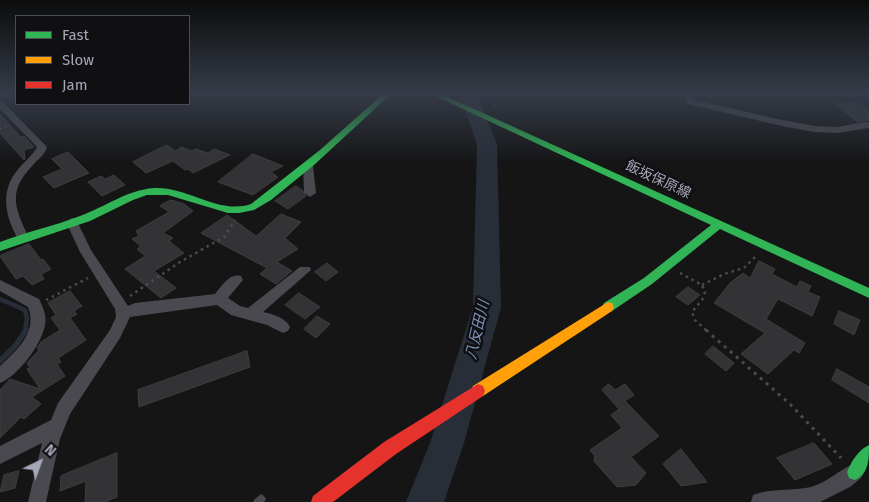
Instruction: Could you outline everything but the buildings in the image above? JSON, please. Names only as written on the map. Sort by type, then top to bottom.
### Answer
[{"type":"street","points":[[14,117],[38,140],[42,147],[12,183],[8,195],[22,236]]},
{"type":"street","points":[[0,247],[22,236],[72,222],[99,212],[135,195],[156,191],[164,191],[240,209],[250,208],[308,166],[363,117]]},
{"type":"street","points":[[761,117],[805,127],[833,130],[849,129],[865,124],[869,125]]},
{"type":"street","name":"飯坂保原線","points":[[499,118],[719,225],[869,293]]},
{"type":"street","points":[[308,166],[310,193]]},
{"type":"street","points":[[0,186],[12,183]]},
{"type":"street","points":[[37,502],[51,439],[64,409],[115,334],[123,318],[120,308],[86,252],[72,222]]},
{"type":"street","points":[[319,502],[390,448],[648,281],[719,225]]},
{"type":"street","points":[[250,314],[304,270]]},
{"type":"street","points":[[219,299],[236,280]]},
{"type":"street","points":[[0,285],[28,298],[36,305],[38,314],[36,336],[19,358],[0,376]]},
{"type":"street","points":[[120,308],[135,309],[219,299],[236,310],[271,320],[283,327]]},
{"type":"street","points":[[0,456],[57,426]]},
{"type":"street","points":[[760,502],[814,496],[839,486],[855,472],[869,453]]},
{"type":"path","points":[[120,308],[180,262],[224,237],[240,209]]},
{"type":"path","points":[[702,285],[724,274],[744,268],[753,258],[768,247]]},
{"type":"path","points":[[668,266],[702,285],[705,292],[692,312],[696,320],[791,405],[855,472]]},
{"type":"path","points":[[36,305],[99,272]]},
{"type":"waterway","name":"八反田川","points":[[425,502],[447,443],[487,307],[487,144],[477,117]]},
{"type":"waterway","points":[[0,299],[25,310],[27,318],[25,331]]},
{"type":"waterway","points":[[0,361],[16,345],[26,330]]},
{"type":"traffic: fast","points":[[0,247],[86,218],[129,197],[147,192],[168,192],[228,209],[250,208],[268,198],[311,163],[362,117]]},
{"type":"traffic: fast","points":[[486,117],[869,293]]},
{"type":"traffic: fast","points":[[608,307],[648,281],[719,225]]},
{"type":"traffic: fast","points":[[855,472],[869,453]]},
{"type":"traffic: slow","points":[[478,391],[608,307]]},
{"type":"traffic: jam","points":[[319,502],[390,448],[478,391]]}]
